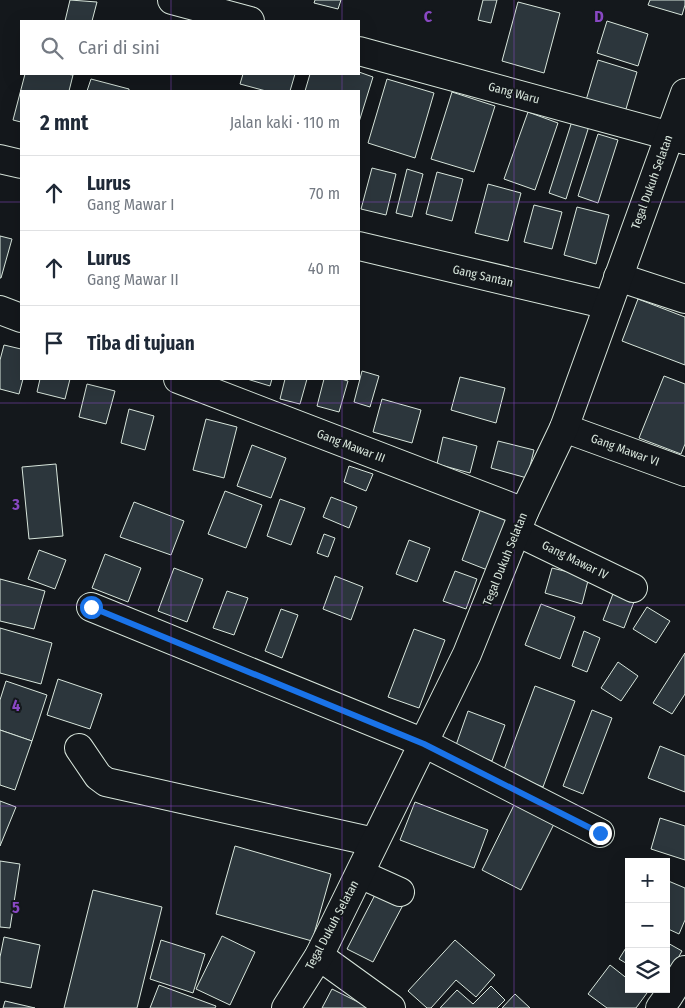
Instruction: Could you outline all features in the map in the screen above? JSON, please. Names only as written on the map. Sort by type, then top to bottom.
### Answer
[{"type":"street","points":[[172,0],[246,20]]},
{"type":"street","name":"Gang Waru","points":[[360,51],[677,138]]},
{"type":"street","name":"Tegal Dukuh Selatan","points":[[286,1008],[319,956],[467,654],[521,522],[564,428],[618,277],[677,138],[685,93]]},
{"type":"street","points":[[0,159],[20,164]]},
{"type":"street","name":"Gang Santan","points":[[360,246],[608,305]]},
{"type":"street","points":[[618,277],[685,298]]},
{"type":"street","points":[[0,310],[20,318]]},
{"type":"street","name":"Gang Mawar III","points":[[180,380],[521,522]]},
{"type":"street","name":"Gang Mawar VI","points":[[564,428],[685,472]]},
{"type":"street","name":"Gang Mawar IV","points":[[521,522],[633,588]]},
{"type":"street","points":[[91,607],[424,744],[600,833]]},
{"type":"street","points":[[79,748],[98,776],[106,782],[374,842]]},
{"type":"street","points":[[360,874],[400,892]]},
{"type":"street","points":[[319,956],[391,1008]]},
{"type":"street","points":[[671,1004],[685,970]]},
{"type":"building","points":[[70,0],[97,2],[92,20],[65,20]]},
{"type":"building","points":[[315,0],[341,0],[338,9],[314,3]]},
{"type":"building","points":[[483,0],[497,0],[491,23],[478,20]]},
{"type":"building","points":[[650,0],[685,0],[685,5],[682,15],[648,5]]},
{"type":"building","points":[[518,2],[560,13],[544,73],[502,61]]},
{"type":"building","points":[[607,21],[648,34],[638,66],[597,53]]},
{"type":"building","points":[[598,60],[637,72],[623,119],[584,107]]},
{"type":"building","points":[[360,72],[373,77],[360,119],[360,90],[305,90],[310,75],[360,75]]},
{"type":"building","points":[[25,75],[73,75],[69,90],[21,90]]},
{"type":"building","points":[[243,75],[295,75],[290,90],[262,90],[240,84]]},
{"type":"building","points":[[91,79],[129,89],[129,90],[87,90]]},
{"type":"building","points":[[387,79],[434,93],[415,158],[368,143]]},
{"type":"building","points":[[452,92],[495,106],[474,172],[431,159]]},
{"type":"building","points":[[20,93],[20,122],[13,120]]},
{"type":"building","points":[[528,112],[558,123],[535,190],[504,179]]},
{"type":"building","points":[[573,118],[590,123],[566,199],[549,193]]},
{"type":"building","points":[[598,134],[618,140],[598,203],[578,196]]},
{"type":"building","points":[[372,168],[396,174],[386,215],[361,209]]},
{"type":"building","points":[[407,169],[423,174],[412,217],[396,213]]},
{"type":"building","points":[[437,172],[463,179],[452,221],[426,214]]},
{"type":"building","points":[[488,184],[521,193],[508,241],[475,233]]},
{"type":"building","points":[[534,205],[562,212],[552,249],[524,242]]},
{"type":"building","points":[[577,207],[609,215],[596,264],[564,255]]},
{"type":"building","points":[[0,236],[12,239],[1,278],[0,278]]},
{"type":"building","points":[[638,299],[685,317],[685,365],[622,341]]},
{"type":"building","points":[[4,345],[20,349],[20,380],[23,380],[19,394],[0,389],[0,360]]},
{"type":"building","points":[[362,371],[379,376],[370,407],[354,402]]},
{"type":"building","points":[[664,376],[685,384],[685,444],[681,454],[639,438]]},
{"type":"building","points":[[460,377],[505,388],[496,423],[451,410]]},
{"type":"building","points":[[40,380],[70,380],[65,399],[37,392]]},
{"type":"building","points":[[250,380],[272,380],[270,386]]},
{"type":"building","points":[[285,380],[307,380],[300,404],[280,399]]},
{"type":"building","points":[[324,380],[348,381],[339,412],[317,406]]},
{"type":"building","points":[[87,384],[115,391],[106,424],[79,417]]},
{"type":"building","points":[[382,399],[421,410],[412,443],[373,432]]},
{"type":"building","points":[[129,409],[154,416],[145,450],[121,443]]},
{"type":"building","points":[[206,419],[237,427],[224,478],[193,470]]},
{"type":"building","points":[[443,437],[477,446],[470,473],[437,464]]},
{"type":"building","points":[[498,441],[534,450],[527,478],[491,468]]},
{"type":"building","points":[[252,445],[286,458],[271,498],[237,486]]},
{"type":"building","points":[[56,464],[63,536],[29,539],[22,467]]},
{"type":"building","points":[[349,466],[373,474],[366,491],[344,482]]},
{"type":"building","points":[[225,491],[262,505],[246,548],[208,534]]},
{"type":"building","points":[[331,497],[357,507],[349,528],[323,517]]},
{"type":"building","points":[[280,499],[305,508],[291,545],[267,536]]},
{"type":"building","points":[[134,502],[184,521],[171,555],[120,537]]},
{"type":"building","points":[[481,508],[509,519],[490,571],[462,560]]},
{"type":"building","points":[[324,534],[335,538],[328,557],[317,553]]},
{"type":"building","points":[[409,540],[430,548],[417,582],[396,574]]},
{"type":"building","points":[[39,550],[66,560],[55,589],[28,579]]},
{"type":"building","points":[[105,554],[141,568],[128,602],[92,588]]},
{"type":"building","points":[[174,568],[203,579],[187,622],[158,611]]},
{"type":"building","points":[[552,568],[589,577],[582,604],[545,593]]},
{"type":"building","points":[[455,571],[477,579],[466,609],[443,601]]},
{"type":"building","points":[[335,576],[363,587],[351,620],[323,609]]},
{"type":"building","points":[[0,579],[45,591],[34,629],[0,621]]},
{"type":"building","points":[[616,586],[637,594],[624,628],[603,620]]},
{"type":"building","points":[[227,591],[248,598],[234,635],[213,628]]},
{"type":"building","points":[[541,604],[575,617],[560,659],[525,645]]},
{"type":"building","points":[[647,607],[670,621],[656,643],[633,629]]},
{"type":"building","points":[[281,609],[298,615],[282,658],[265,651]]},
{"type":"building","points":[[0,628],[52,643],[41,684],[0,673]]},
{"type":"building","points":[[414,629],[445,640],[419,708],[388,697]]},
{"type":"building","points":[[584,631],[600,638],[587,672],[572,666]]},
{"type":"building","points":[[685,653],[685,694],[672,714],[653,703]]},
{"type":"building","points":[[618,662],[638,676],[621,701],[601,688]]},
{"type":"building","points":[[58,679],[102,694],[90,729],[47,715]]},
{"type":"building","points":[[6,681],[47,695],[32,741],[0,730],[0,700]]},
{"type":"building","points":[[535,686],[575,701],[543,787],[503,772]]},
{"type":"building","points":[[592,710],[612,718],[583,794],[563,786]]},
{"type":"building","points":[[468,711],[505,725],[492,761],[455,748]]},
{"type":"building","points":[[0,730],[32,741],[15,790],[0,785]]},
{"type":"building","points":[[660,746],[685,756],[685,792],[648,778]]},
{"type":"building","points":[[0,801],[16,807],[0,846]]},
{"type":"building","points":[[516,801],[556,820],[521,890],[482,870]]},
{"type":"building","points":[[415,802],[488,830],[474,868],[400,840]]},
{"type":"building","points":[[660,818],[685,826],[685,860],[651,849]]},
{"type":"building","points":[[235,846],[331,874],[312,941],[216,914]]},
{"type":"building","points":[[0,861],[20,864],[10,928],[0,927]]},
{"type":"building","points":[[670,882],[685,888],[685,920],[679,934],[670,930]]},
{"type":"building","points":[[93,890],[162,907],[137,1008],[64,1008]]},
{"type":"building","points":[[377,891],[403,905],[373,962],[347,949]]},
{"type":"building","points":[[222,936],[255,952],[230,1005],[196,989]]},
{"type":"building","points":[[4,937],[40,945],[31,988],[0,982],[0,957]]},
{"type":"building","points":[[161,940],[205,954],[193,993],[150,979]]},
{"type":"building","points":[[455,940],[495,975],[476,997],[456,980],[431,1008],[427,1008],[408,991]]},
{"type":"building","points":[[670,944],[682,951],[670,972]]},
{"type":"building","points":[[625,949],[625,963],[619,959]]},
{"type":"building","points":[[610,965],[625,977],[625,993],[647,993],[636,1008],[607,1008],[588,994]]},
{"type":"building","points":[[159,985],[216,1006],[215,1008],[150,1008]]},
{"type":"building","points":[[491,986],[505,1000],[497,1008],[440,1008],[457,990],[473,1004]]},
{"type":"building","points":[[332,989],[368,1007],[368,1008],[322,1008]]},
{"type":"building","points":[[515,994],[530,1008],[502,1008]]},
{"type":"building","points":[[5,1001],[35,1008],[3,1008]]},
{"type":"route","points":[[91,607],[424,744],[600,833]]}]
